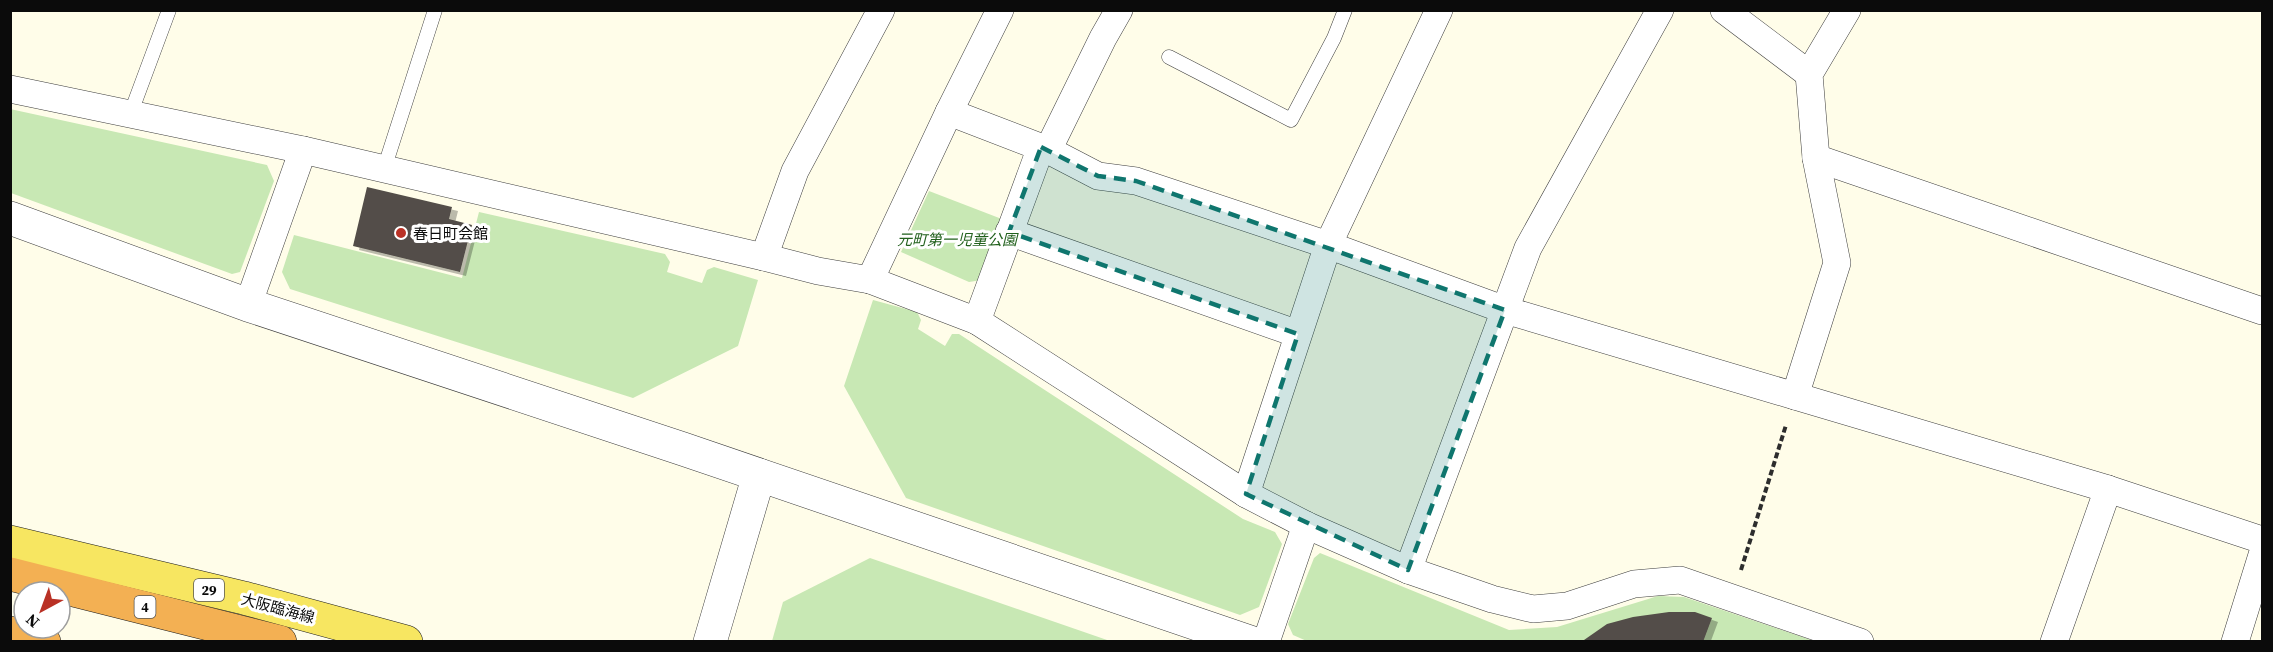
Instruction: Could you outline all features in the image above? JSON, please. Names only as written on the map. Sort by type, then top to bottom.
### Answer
[{"type":"highway","name":"4","points":[[10,574],[280,642]]},
{"type":"highway","points":[[10,633],[44,642]]},
{"type":"main road","name":"大阪臨海線","points":[[10,542],[244,598],[406,642]]},
{"type":"street","points":[[764,257],[795,171],[881,10]]},
{"type":"street","points":[[870,280],[1000,10]]},
{"type":"street","points":[[977,321],[1009,232],[1044,149],[1119,10]]},
{"type":"street","points":[[1246,494],[1328,245],[1438,10]]},
{"type":"street","points":[[1724,10],[1809,74]]},
{"type":"street","points":[[1795,396],[1837,263],[1816,158],[1809,74],[1847,10]]},
{"type":"street","points":[[1408,570],[1528,248],[1656,12]]},
{"type":"street","points":[[10,89],[303,150],[818,271],[870,280],[977,321],[1246,494],[1306,525],[1408,570],[1492,599],[1533,609],[1567,606],[1635,584],[1680,580],[1860,642]]},
{"type":"street","points":[[949,112],[1044,149],[1098,176],[1136,181],[1328,245],[1505,310],[2108,489],[2262,540]]},
{"type":"street","points":[[248,305],[303,150]]},
{"type":"street","points":[[1816,158],[2262,311]]},
{"type":"street","points":[[10,218],[248,305],[1250,642]]},
{"type":"street","points":[[1009,232],[1298,334]]},
{"type":"street","points":[[710,642],[759,475]]},
{"type":"street","points":[[2054,642],[2108,489]]},
{"type":"street","points":[[1266,642],[1306,525]]},
{"type":"street","points":[[2235,642],[2262,555]]},
{"type":"lane","points":[[130,115],[169,10]]},
{"type":"lane","points":[[384,169],[435,10]]},
{"type":"lane","points":[[1168,57],[1291,120],[1334,38],[1345,10]]},
{"type":"path","points":[[1732,597],[1795,396]]},
{"type":"highlighted area","points":[[1041,147],[1098,176],[1136,181],[1505,310],[1408,570],[1246,494],[1298,334],[1009,232]]},
{"type":"green space","points":[[10,109],[267,165],[274,181],[240,272],[232,274],[11,193]]},
{"type":"green space","name":"元町第一児童公園","points":[[929,191],[1007,221],[982,280],[969,282],[901,252]]},
{"type":"green space","points":[[479,212],[665,254],[670,262],[667,272],[702,283],[707,270],[714,267],[758,280],[738,346],[633,398],[290,289],[282,272],[294,235],[462,278]]},
{"type":"green space","points":[[873,300],[917,312],[921,320],[918,329],[945,346],[952,334],[959,334],[1243,519],[1275,532],[1282,544],[1259,607],[1240,615],[906,498],[844,386]]},
{"type":"green space","points":[[1320,553],[1509,630],[1557,627],[1658,596],[1684,597],[1814,641],[1309,642],[1293,635],[1288,624],[1314,558]]},
{"type":"green space","points":[[870,558],[1110,641],[772,641],[783,602]]},
{"type":"building","name":"春日町会館","points":[[367,187],[452,207],[449,219],[472,225],[460,272],[353,246]]},
{"type":"building","points":[[1669,612],[1695,612],[1712,618],[1703,642],[1584,640],[1607,624],[1633,617]]},
{"type":"place","name":"春日町会館","points":[[401,233]]}]
